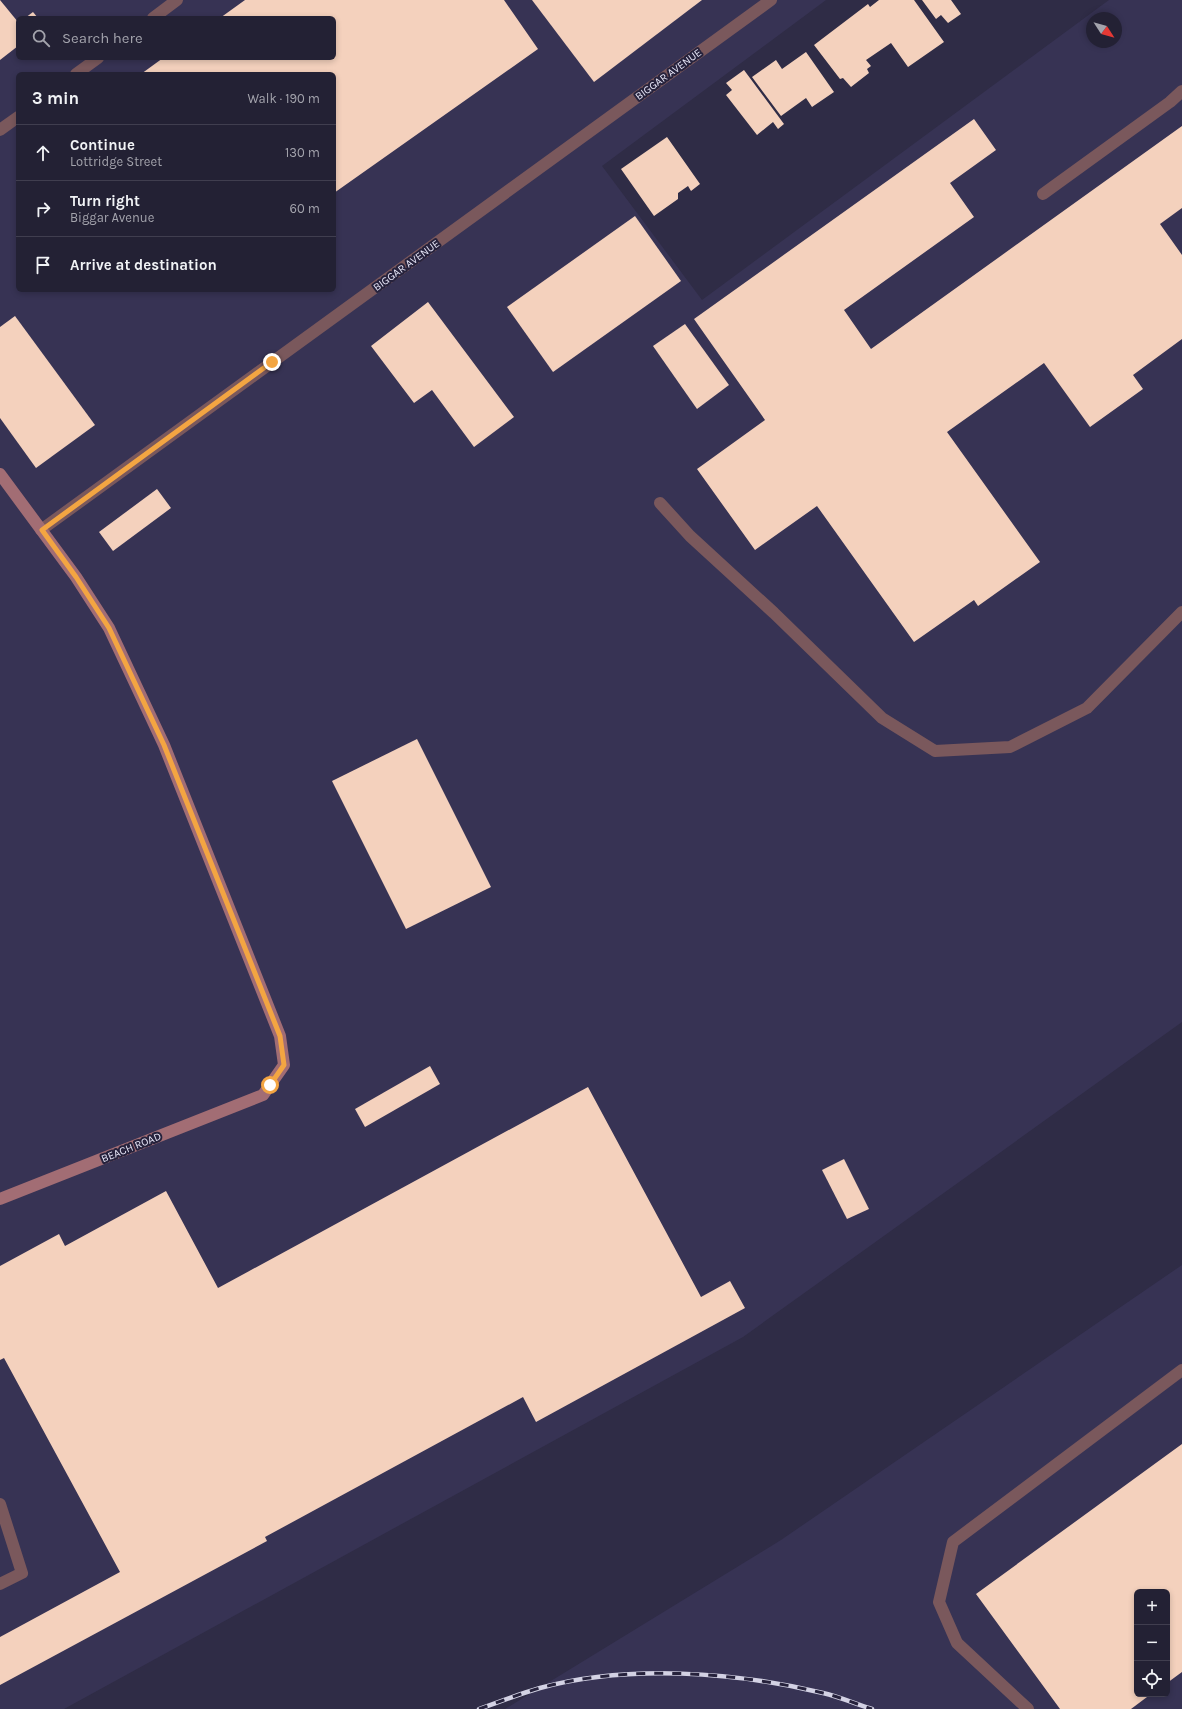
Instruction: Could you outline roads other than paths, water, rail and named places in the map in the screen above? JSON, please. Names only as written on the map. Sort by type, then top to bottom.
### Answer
[{"type":"street","points":[[156,16],[177,0]]},
{"type":"street","name":"BIGGAR AVENUE","points":[[42,530],[771,0]]},
{"type":"street","points":[[79,72],[95,60]]},
{"type":"street","points":[[1043,194],[1170,102],[1182,91]]},
{"type":"street","points":[[0,130],[16,118]]},
{"type":"street","points":[[0,474],[42,530]]},
{"type":"street","points":[[660,503],[690,536],[774,613],[882,718],[935,751],[1010,747],[1087,708],[1182,612]]},
{"type":"street","name":"BEACH ROAD","points":[[0,1199],[263,1095],[284,1065],[280,1036],[164,745],[109,628],[76,577],[42,530]]},
{"type":"street","points":[[1028,1709],[957,1643],[940,1602],[953,1542],[1182,1370]]},
{"type":"street","points":[[0,1504],[22,1573],[0,1584]]},
{"type":"railway","points":[[479,1709],[532,1690],[574,1680],[645,1673],[718,1676],[754,1680],[836,1696],[872,1709]]}]
